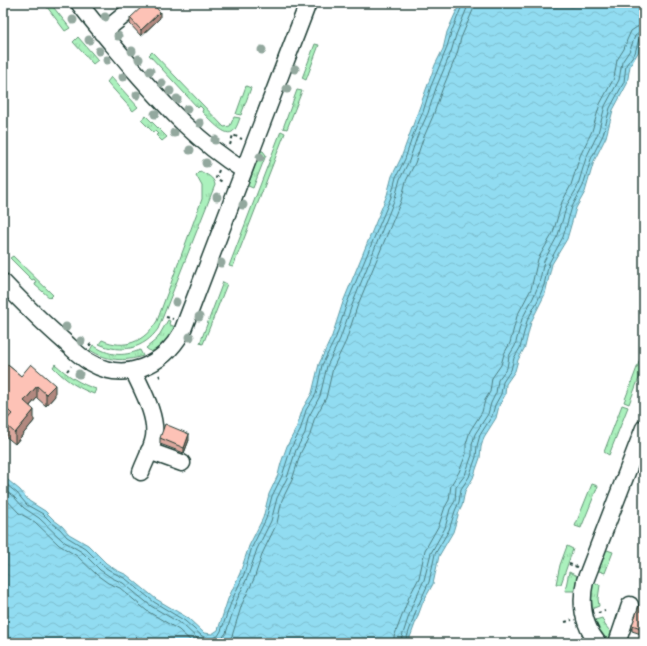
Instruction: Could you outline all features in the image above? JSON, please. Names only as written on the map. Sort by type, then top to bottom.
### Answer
[{"type":"street","points":[[79,3],[102,33],[153,92],[189,130],[218,154],[243,170]]},
{"type":"street","points":[[102,33],[139,3]]},
{"type":"street","points":[[3,282],[58,336],[90,363],[110,370],[133,370],[147,366],[164,356],[177,341],[182,332],[308,3]]},
{"type":"street","points":[[133,370],[154,422],[154,437],[141,472]]},
{"type":"street","points":[[598,643],[590,632],[584,617],[582,598],[585,581],[644,428]]},
{"type":"street","points":[[150,451],[182,463]]},
{"type":"street","points":[[617,643],[630,605]]},
{"type":"path","points":[[216,178],[229,185]]},
{"type":"path","points":[[640,383],[644,384]]},
{"type":"green space","points":[[44,3],[50,3],[70,28],[65,31]]},
{"type":"green space","points":[[78,37],[98,60],[93,64],[73,42]]},
{"type":"green space","points":[[315,44],[319,45],[306,80],[302,78]]},
{"type":"green space","points":[[152,52],[224,127],[230,126],[234,117],[240,118],[233,131],[229,133],[225,132],[212,122],[202,112],[203,109],[200,106],[198,108],[149,55]]},
{"type":"green space","points":[[111,77],[138,107],[133,111],[107,82]]},
{"type":"green space","points":[[246,86],[251,88],[241,115],[236,114]]},
{"type":"green space","points":[[297,90],[302,91],[287,129],[283,128]]},
{"type":"green space","points":[[146,116],[167,137],[162,141],[156,135],[158,134],[155,131],[153,132],[141,120]]},
{"type":"green space","points":[[281,131],[285,133],[233,267],[229,266]]},
{"type":"green space","points":[[256,151],[263,151],[266,155],[253,188],[248,186],[255,165],[251,163]]},
{"type":"green space","points":[[200,171],[212,178],[215,185],[158,329],[146,341],[132,348],[116,349],[99,344],[102,340],[118,344],[133,342],[146,334],[157,321],[202,199],[202,186],[196,175]]},
{"type":"green space","points":[[13,256],[53,295],[50,298],[35,285],[36,282],[34,279],[32,280],[10,258]]},
{"type":"green space","points":[[223,282],[227,284],[203,344],[200,343]]},
{"type":"green space","points":[[168,320],[170,321],[169,324],[175,327],[162,345],[156,351],[154,350],[151,352],[146,348],[157,339]]},
{"type":"green space","points":[[93,345],[99,349],[116,354],[128,354],[140,350],[143,356],[122,360],[109,358],[96,354],[90,350]]},
{"type":"green space","points":[[644,349],[644,365],[629,404],[624,402]]},
{"type":"green space","points":[[55,364],[74,379],[96,389],[94,394],[67,380],[53,367]]},
{"type":"green space","points":[[622,405],[628,407],[609,455],[604,452]]},
{"type":"green space","points":[[592,484],[598,486],[581,528],[575,526]]},
{"type":"green space","points":[[567,546],[573,549],[561,584],[556,584],[560,565]]},
{"type":"green space","points":[[604,549],[613,552],[605,573],[596,570]]},
{"type":"green space","points":[[569,572],[577,576],[575,591],[565,591]]},
{"type":"green space","points":[[592,581],[600,585],[598,599],[599,606],[589,610]]},
{"type":"green space","points":[[602,618],[605,625],[614,636],[612,643],[605,641],[592,621]]},
{"type":"water","points":[[460,3],[644,3],[644,39],[630,66],[627,84],[613,110],[606,137],[594,161],[585,192],[576,208],[567,239],[552,264],[545,294],[531,322],[525,347],[518,360],[515,371],[506,384],[505,395],[499,406],[496,418],[484,437],[480,458],[473,478],[465,491],[462,506],[453,532],[439,556],[433,584],[423,602],[408,643],[3,643],[3,476],[20,490],[29,501],[45,511],[69,534],[88,545],[106,563],[127,575],[156,599],[188,618],[204,633],[212,634],[218,630],[228,599],[240,573],[249,546],[263,518],[269,494],[278,475],[287,446],[296,429],[303,408],[312,393],[319,364],[332,336],[343,302],[387,195],[392,176],[401,158],[435,65],[443,49],[447,32]]},
{"type":"building","points":[[146,3],[152,3],[160,12],[141,30],[130,18]]},
{"type":"building","points":[[3,361],[21,376],[31,364],[55,385],[46,394],[37,386],[24,401],[34,410],[15,433],[4,423],[12,414],[3,405]]},
{"type":"building","points":[[165,424],[189,434],[184,448],[160,438]]},
{"type":"building","points":[[641,601],[644,602],[644,629],[632,625]]}]
